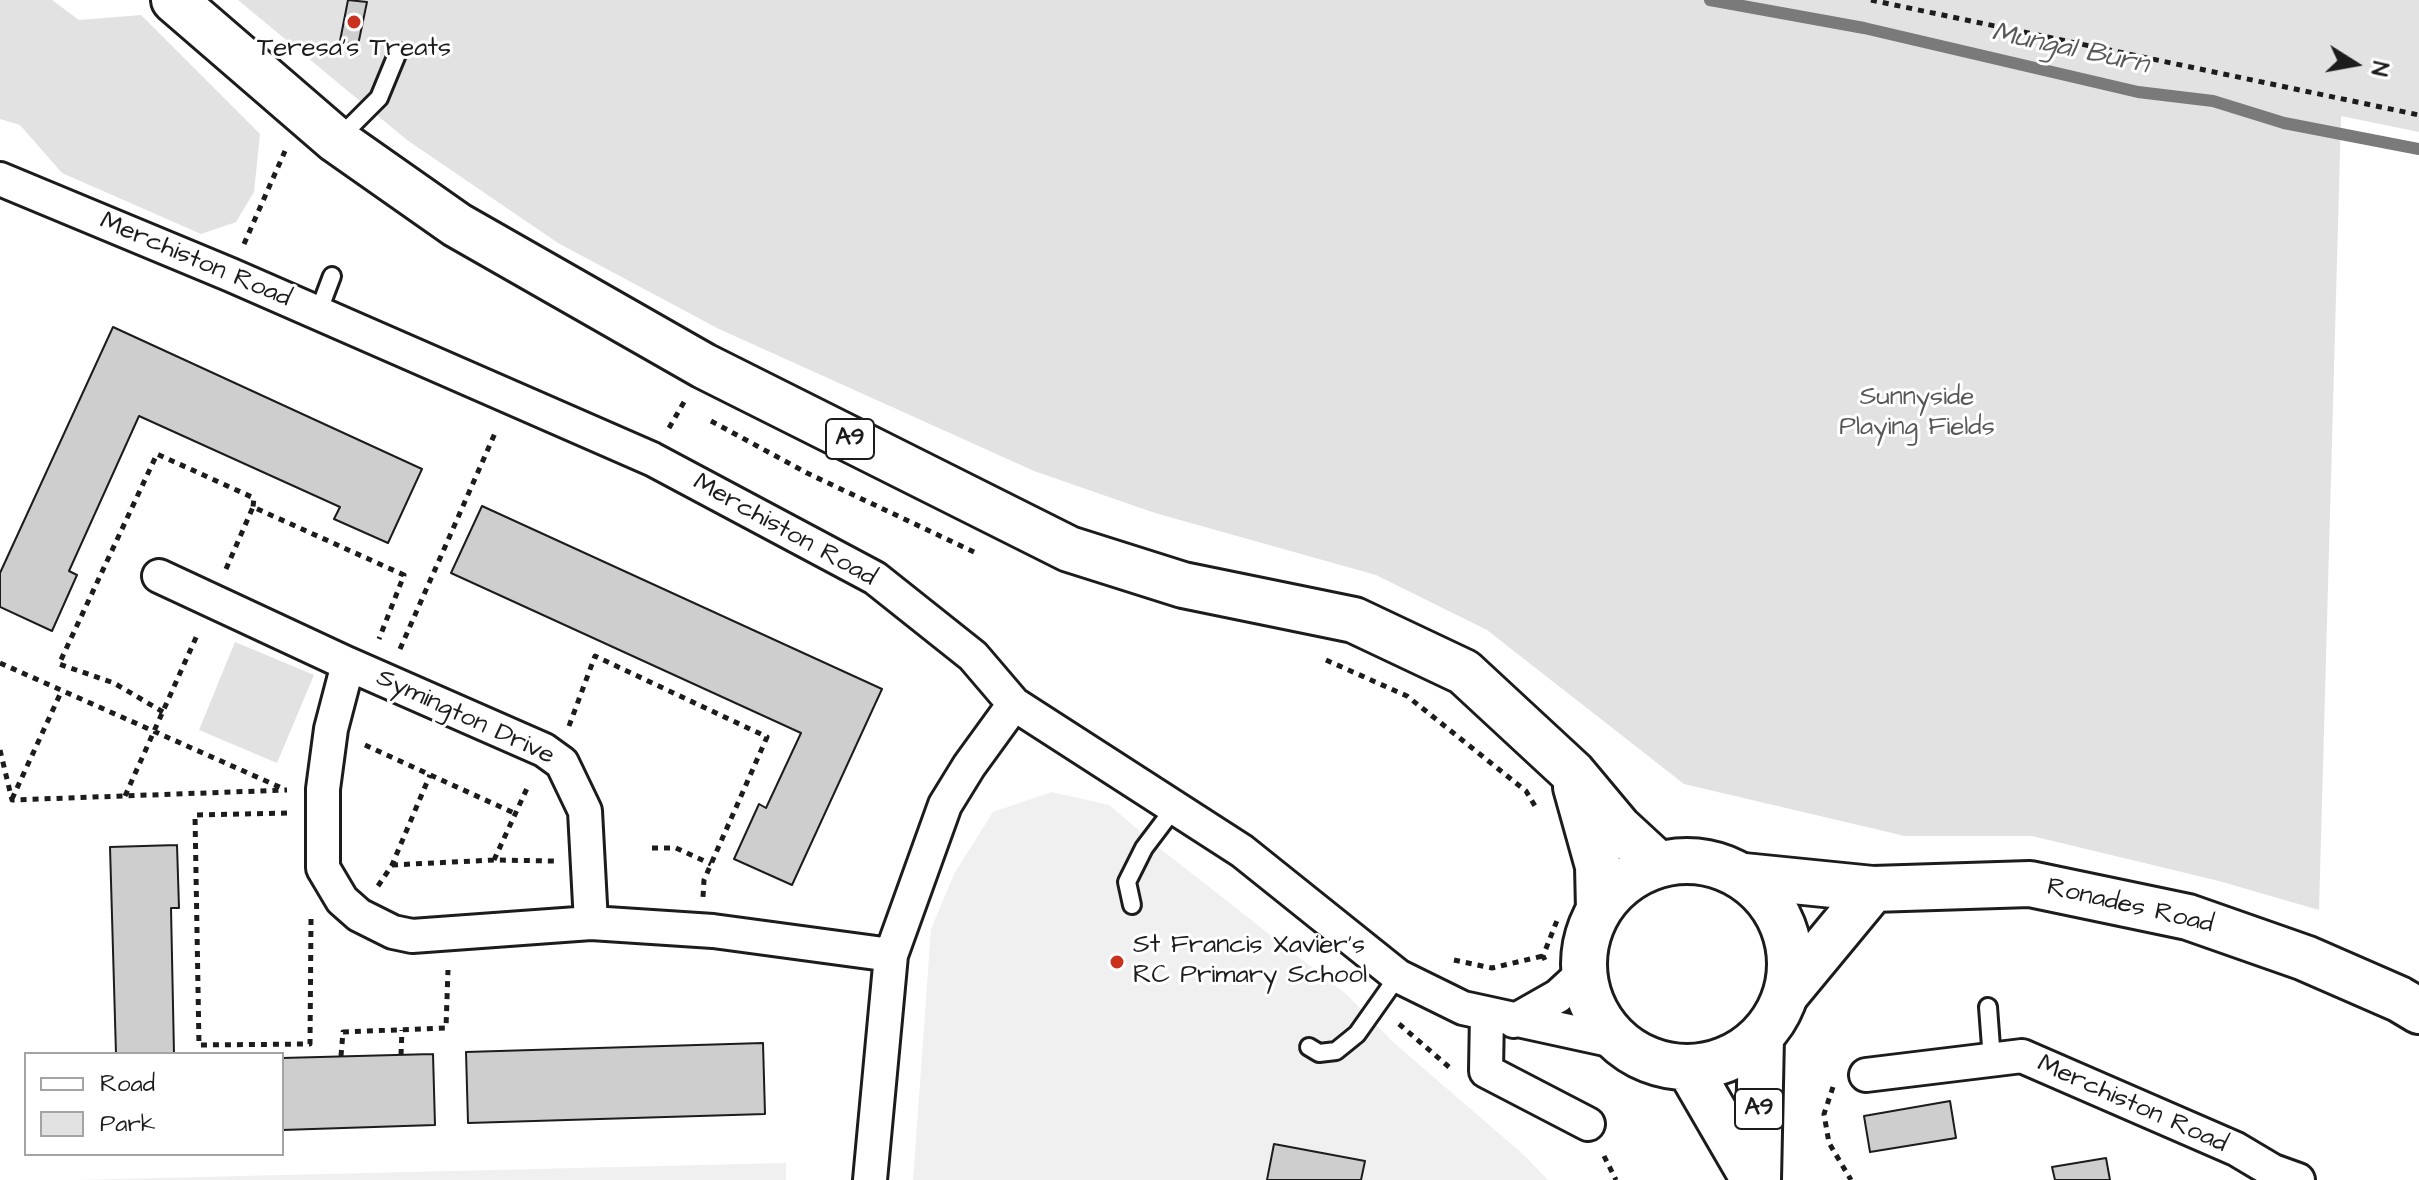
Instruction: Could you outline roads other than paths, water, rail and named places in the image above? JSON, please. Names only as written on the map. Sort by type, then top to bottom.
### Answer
[{"type":"main road","name":"A9","points":[[174,0],[336,140],[457,225],[704,366],[1069,549],[1183,585],[1354,620],[1464,672],[1573,773],[1619,828],[1658,864]]},
{"type":"main road","points":[[1573,773],[1598,866],[1580,910],[1587,940],[1571,984],[1619,1042],[1652,1062],[1689,1068],[1728,1059],[1761,1037],[1787,993],[1873,889]]},
{"type":"main road","points":[[1580,910],[1624,881],[1658,864],[1702,861],[1744,876],[1768,898],[1784,927],[1791,960],[1787,993]]},
{"type":"main road","name":"Ronades Road","points":[[1744,876],[1873,889],[2030,884],[2188,917],[2305,958],[2399,999],[2419,1011]]},
{"type":"main road","name":"A9","points":[[1756,1180],[1761,1037]]},
{"type":"main road","name":"A9","points":[[1689,1068],[1756,1180]]},
{"type":"street","name":"Merchiston Road","points":[[0,179],[652,459],[875,578],[973,656],[1014,704],[1242,851],[1398,976],[1463,1008],[1619,1042]]},
{"type":"street","name":"Symington Drive","points":[[159,576],[544,750],[562,763],[585,811],[591,923],[412,936],[393,932],[350,908],[323,868],[323,800],[331,729],[348,664]]},
{"type":"street","points":[[870,1180],[891,955],[945,805],[1014,704]]},
{"type":"street","points":[[591,923],[713,931],[891,955]]},
{"type":"street","points":[[1571,984],[1501,1018],[1486,1071],[1588,1124]]},
{"type":"street","name":"Merchiston Road","points":[[1866,1075],[2022,1056],[2236,1149],[2277,1177]]},
{"type":"lane","points":[[336,140],[379,98],[398,52]]},
{"type":"lane","points":[[318,313],[332,276]]},
{"type":"lane","points":[[1132,905],[1127,882],[1144,848],[1175,807]]},
{"type":"lane","points":[[1309,1047],[1319,1053],[1336,1051],[1357,1034],[1398,976]]},
{"type":"lane","points":[[1988,1007],[1992,1060]]},
{"type":"waterway","name":"Mungal Burn","points":[[1710,0],[1864,28],[2138,92],[2213,101],[2284,123],[2419,149]]},
{"type":"place","name":"Teresa's Treats","points":[[354,22]]},
{"type":"place","name":"St Francis Xavier's RC Primary School","points":[[1117,962]]},
{"type":"park label","name":"Sunnyside Playing Fields","points":[[1917,414]]}]
